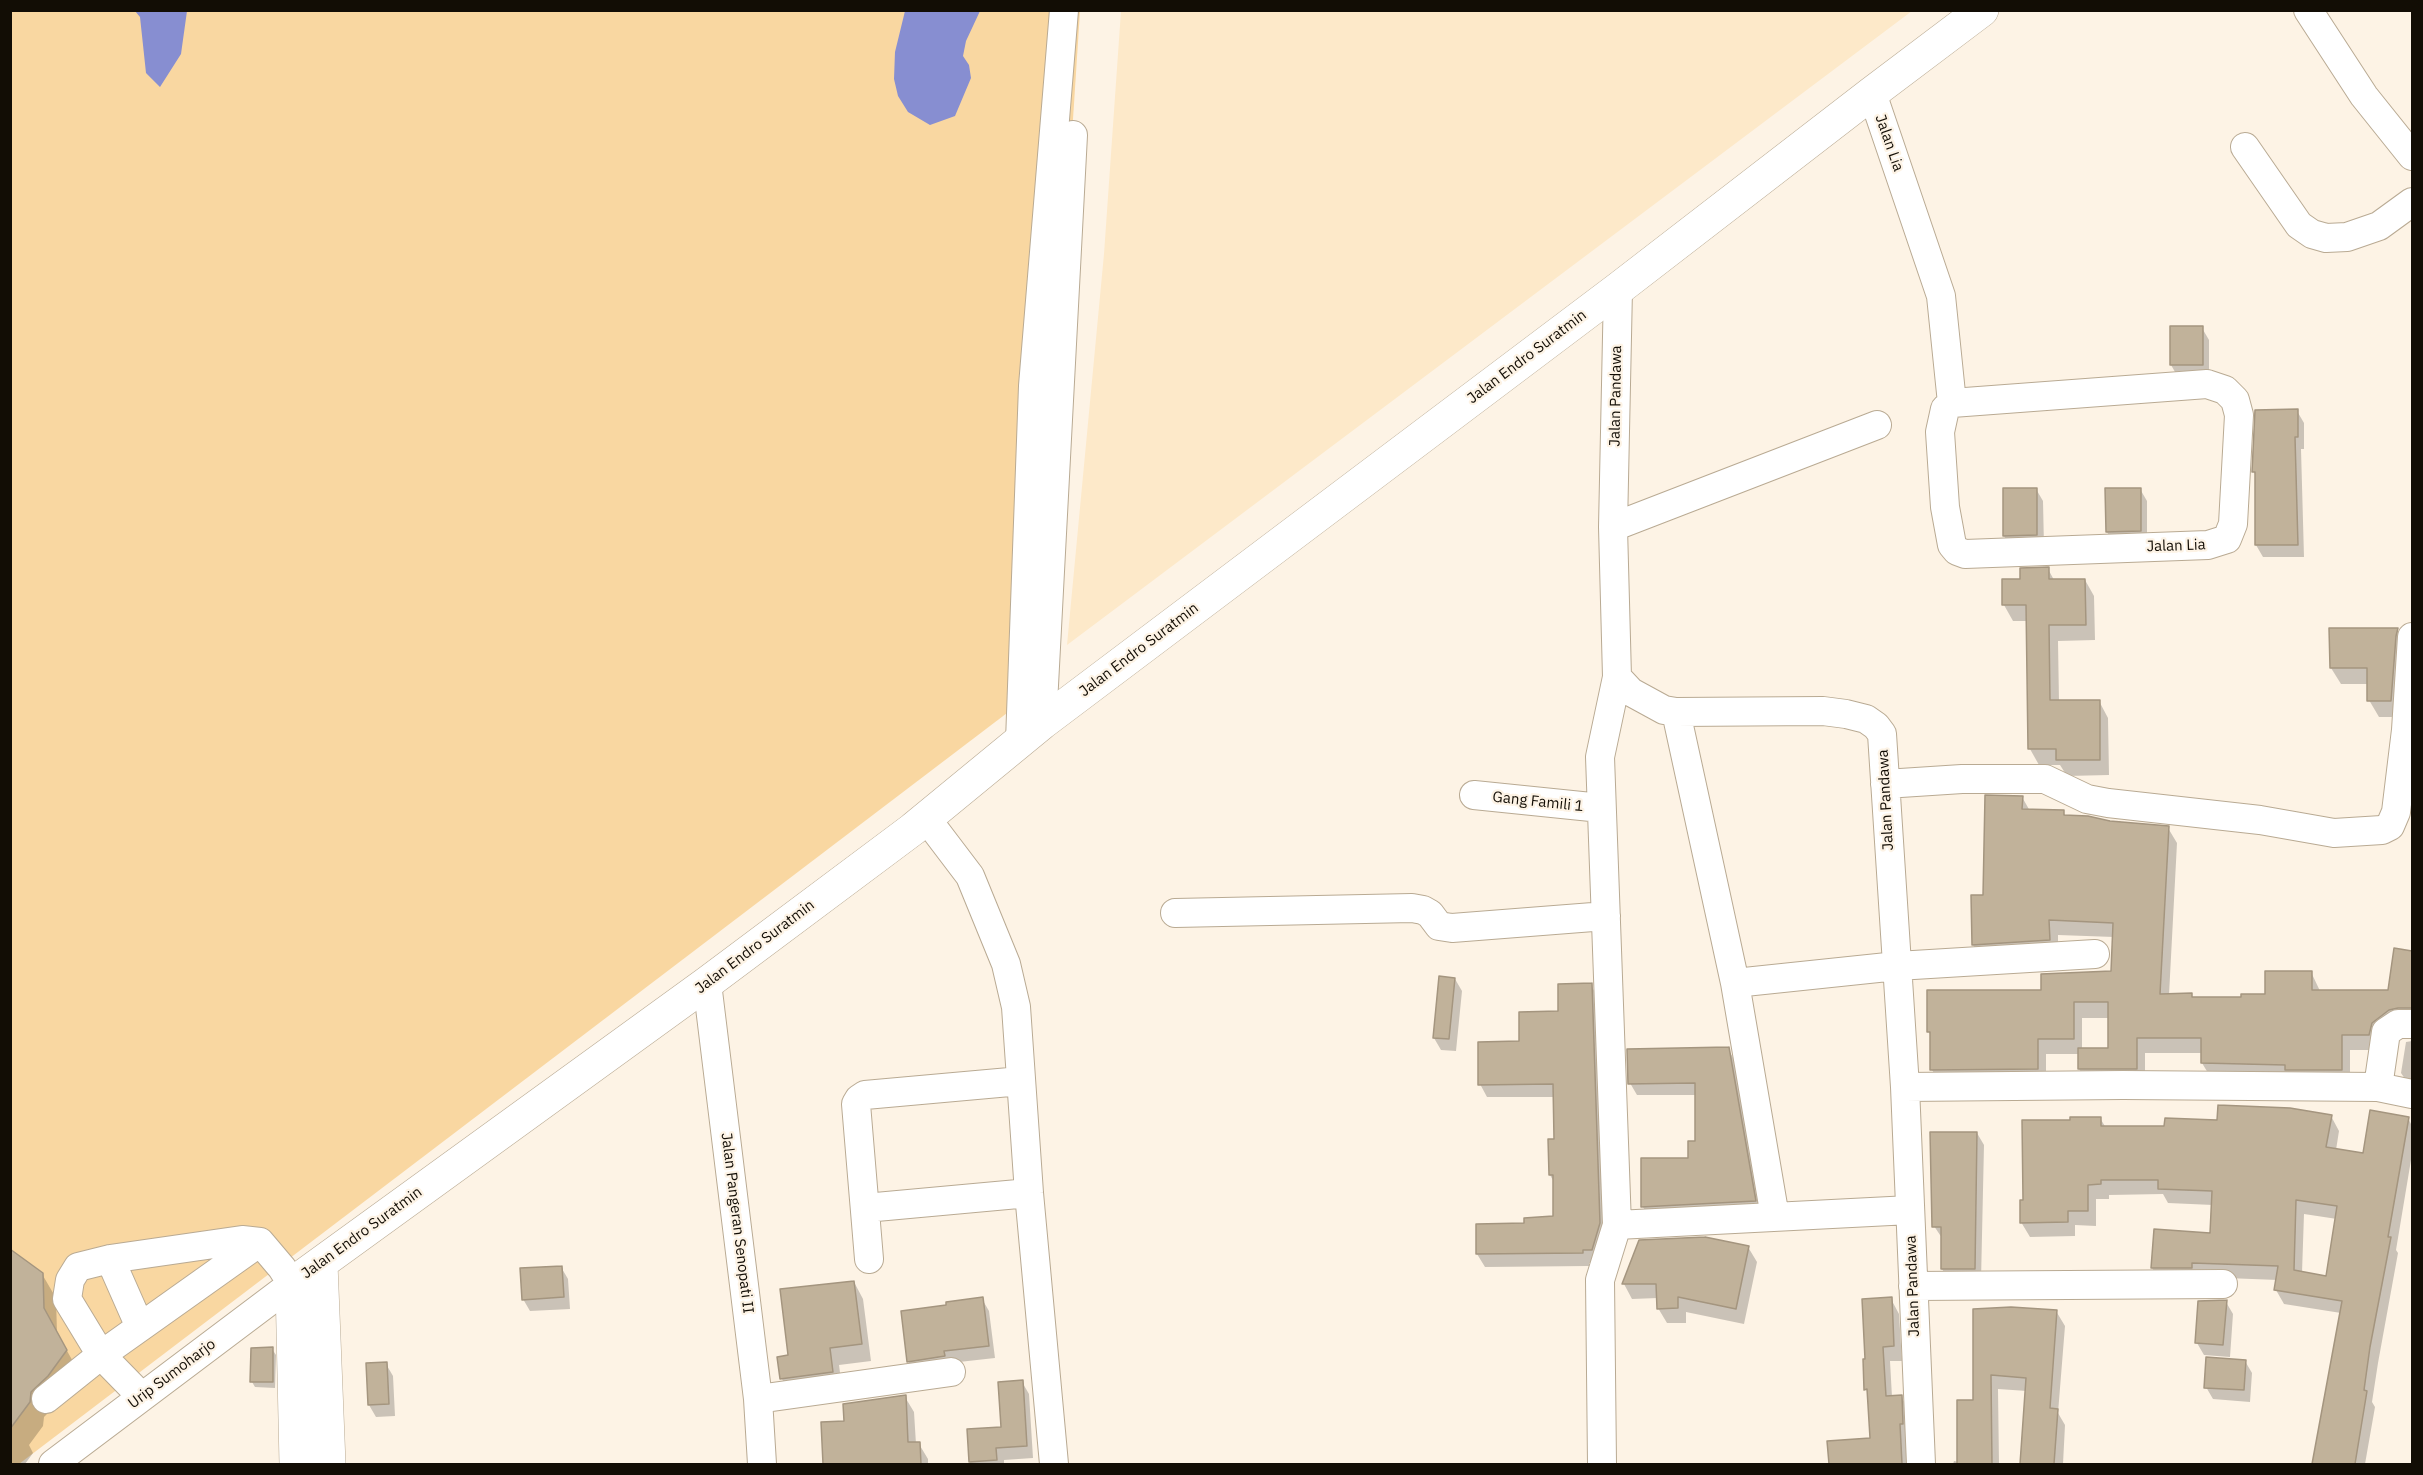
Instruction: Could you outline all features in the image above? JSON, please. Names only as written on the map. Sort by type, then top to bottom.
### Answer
[{"type":"main road","name":"Jalan Endro Suratmin","points":[[292,1284],[515,1120],[707,983],[920,824],[1031,732],[1618,289],[1982,10]]},
{"type":"main road","points":[[321,1264],[329,1464]]},
{"type":"main road","points":[[292,1284],[294,1458]]},
{"type":"street","points":[[1031,732],[1033,386],[1064,10]]},
{"type":"street","points":[[1031,732],[1083,10]]},
{"type":"street","points":[[2308,10],[2364,96],[2412,156]]},
{"type":"street","name":"Jalan Lia","points":[[1872,93],[1941,296],[1952,403]]},
{"type":"street","points":[[2245,147],[2299,225],[2312,234],[2326,238],[2347,237],[2379,226],[2412,202]]},
{"type":"street","name":"Jalan Pandawa","points":[[1618,289],[1613,527],[1617,677],[1631,692],[1664,710],[1676,712],[1823,711],[1866,720],[1876,726],[1881,734],[1905,1086],[1921,1464]]},
{"type":"street","name":"Jalan Lia","points":[[2207,384],[2225,390],[2235,400],[2239,416],[2233,524],[2227,539],[2208,545],[1965,554],[1957,551],[1952,544],[1945,507],[1940,432],[1946,409],[1952,403],[2207,384]]},
{"type":"street","points":[[1613,527],[1877,425]]},
{"type":"street","points":[[1885,784],[1962,779],[2045,780],[2087,799],[2108,803],[2260,820],[2334,833],[2382,830],[2390,826],[2396,812],[2406,730],[2412,637]]},
{"type":"street","points":[[1602,1464],[1600,1280],[1617,1225],[1600,757],[1617,677]]},
{"type":"street","points":[[1676,712],[1735,982],[1775,1217]]},
{"type":"street","name":"Gang Famili 1","points":[[1474,795],[1601,808]]},
{"type":"street","points":[[920,824],[956,884],[982,909],[1005,964],[1016,1007],[1029,1193],[1054,1464]]},
{"type":"street","points":[[1176,913],[1412,908],[1430,914],[1438,926],[1452,928],[1606,916]]},
{"type":"street","points":[[1735,982],[1897,966],[2095,954]]},
{"type":"street","name":"Jalan Pangeran Senopati II","points":[[707,983],[759,1399],[762,1464]]},
{"type":"street","points":[[2378,1087],[2386,1032],[2398,1024],[2412,1024]]},
{"type":"street","points":[[869,1259],[856,1104],[859,1099],[865,1095],[1021,1081]]},
{"type":"street","points":[[1905,1086],[2378,1087],[2412,1094]]},
{"type":"street","points":[[865,1208],[1029,1193]]},
{"type":"street","points":[[1617,1225],[1910,1210]]},
{"type":"street","points":[[142,1397],[101,1355],[67,1299],[70,1281],[78,1267],[110,1259],[242,1240],[260,1242],[292,1284]]},
{"type":"street","points":[[46,1399],[101,1355],[260,1242]]},
{"type":"street","points":[[110,1259],[140,1327]]},
{"type":"street","name":"Urip Sumoharjo","points":[[53,1464],[292,1284]]},
{"type":"street","points":[[1913,1286],[2223,1284]]},
{"type":"street","points":[[759,1399],[951,1372]]},
{"type":"shaded area","points":[[1121,10],[1912,11],[1067,645],[1104,254]]},
{"type":"shaded area","points":[[10,11],[1080,11],[1036,691],[19,1464],[10,1464]]},
{"type":"water","points":[[135,11],[187,11],[181,54],[160,87],[146,73],[140,17]]},
{"type":"water","points":[[905,11],[980,11],[966,41],[963,56],[969,65],[971,78],[955,116],[930,125],[908,112],[898,96],[894,79],[895,52]]},
{"type":"building","points":[[2170,326],[2203,326],[2203,365],[2170,365]]},
{"type":"building","points":[[2298,409],[2298,437],[2295,437],[2298,545],[2255,545],[2255,472],[2252,472],[2255,410]]},
{"type":"building","points":[[2003,488],[2037,488],[2037,535],[2003,536]]},
{"type":"building","points":[[2105,488],[2141,488],[2141,531],[2106,532]]},
{"type":"building","points":[[2049,567],[2049,579],[2085,579],[2086,625],[2049,625],[2050,700],[2100,700],[2100,760],[2056,760],[2056,749],[2028,749],[2026,605],[2002,605],[2002,579],[2020,579],[2020,568]]},
{"type":"building","points":[[2329,628],[2398,628],[2391,701],[2367,701],[2367,668],[2330,668]]},
{"type":"building","points":[[1985,795],[2023,796],[2022,809],[2064,810],[2064,815],[2169,826],[2160,994],[2192,993],[2192,997],[2241,997],[2241,994],[2265,994],[2265,971],[2312,971],[2312,990],[2388,990],[2394,948],[2412,951],[2412,1008],[2389,1010],[2372,1023],[2369,1035],[2342,1035],[2342,1070],[2285,1070],[2285,1065],[2201,1063],[2201,1038],[2137,1038],[2137,1069],[2078,1069],[2078,1048],[2108,1048],[2108,1002],[2074,1002],[2074,1039],[2038,1039],[2038,1069],[1930,1070],[1927,990],[2041,990],[2041,974],[2111,971],[2113,923],[2049,920],[2050,940],[1972,945],[1971,895],[1983,895]]},
{"type":"building","points":[[1439,976],[1455,978],[1449,1039],[1433,1038]]},
{"type":"building","points":[[1592,983],[1600,1223],[1592,1250],[1583,1250],[1583,1253],[1476,1254],[1476,1224],[1524,1223],[1524,1218],[1553,1216],[1553,1175],[1549,1175],[1548,1139],[1554,1139],[1553,1084],[1478,1085],[1478,1042],[1519,1041],[1519,1012],[1558,1011],[1558,984]]},
{"type":"building","points":[[1729,1047],[1756,1201],[1641,1207],[1641,1158],[1688,1158],[1688,1141],[1695,1141],[1695,1083],[1628,1084],[1627,1049]]},
{"type":"building","points":[[2218,1105],[2290,1108],[2332,1115],[2326,1147],[2363,1153],[2370,1110],[2409,1117],[2388,1237],[2391,1237],[2370,1347],[2364,1390],[2367,1391],[2355,1464],[2312,1464],[2342,1301],[2274,1290],[2278,1266],[2192,1263],[2192,1268],[2151,1268],[2154,1229],[2210,1233],[2212,1191],[2158,1189],[2158,1180],[2101,1180],[2101,1184],[2088,1185],[2088,1211],[2068,1211],[2068,1222],[2020,1223],[2020,1200],[2023,1200],[2022,1120],[2070,1120],[2070,1117],[2101,1117],[2101,1126],[2164,1126],[2165,1118],[2217,1120]],"holes":[[[2296,1200],[2337,1206],[2326,1276],[2294,1270]]]},
{"type":"building","points":[[1930,1132],[1977,1132],[1975,1269],[1941,1269],[1941,1227],[1932,1227]]},
{"type":"building","points":[[1705,1237],[1749,1246],[1736,1309],[1678,1297],[1678,1308],[1657,1309],[1656,1284],[1622,1284],[1639,1240]]},
{"type":"building","points":[[10,1249],[43,1273],[44,1308],[67,1350],[48,1376],[31,1392],[30,1402],[10,1429]]},
{"type":"building","points":[[562,1266],[564,1297],[522,1300],[520,1268]]},
{"type":"building","points":[[854,1281],[862,1344],[830,1348],[833,1372],[780,1379],[777,1357],[788,1355],[780,1289]]},
{"type":"building","points":[[983,1297],[989,1346],[944,1351],[945,1356],[907,1362],[901,1311]]},
{"type":"building","points":[[1892,1297],[1894,1346],[1883,1347],[1886,1396],[1902,1395],[1903,1424],[1900,1424],[1902,1464],[1829,1464],[1827,1441],[1870,1438],[1867,1389],[1864,1390],[1862,1299]]},
{"type":"building","points":[[2227,1300],[2223,1345],[2195,1343],[2198,1301]]},
{"type":"building","points":[[2011,1307],[2057,1310],[2050,1408],[2058,1409],[2054,1464],[2020,1464],[2026,1378],[1991,1375],[1992,1464],[1957,1464],[1957,1400],[1973,1400],[1973,1309]]},
{"type":"building","points":[[273,1347],[273,1382],[250,1382],[251,1348]]},
{"type":"building","points":[[2206,1357],[2246,1360],[2244,1390],[2204,1388]]},
{"type":"building","points":[[387,1362],[389,1404],[368,1405],[366,1363]]},
{"type":"building","points":[[1023,1380],[1027,1446],[996,1448],[997,1460],[969,1462],[967,1429],[1001,1427],[998,1382]]},
{"type":"building","points":[[906,1395],[908,1442],[920,1442],[921,1464],[823,1464],[821,1422],[844,1421],[843,1404]]}]
